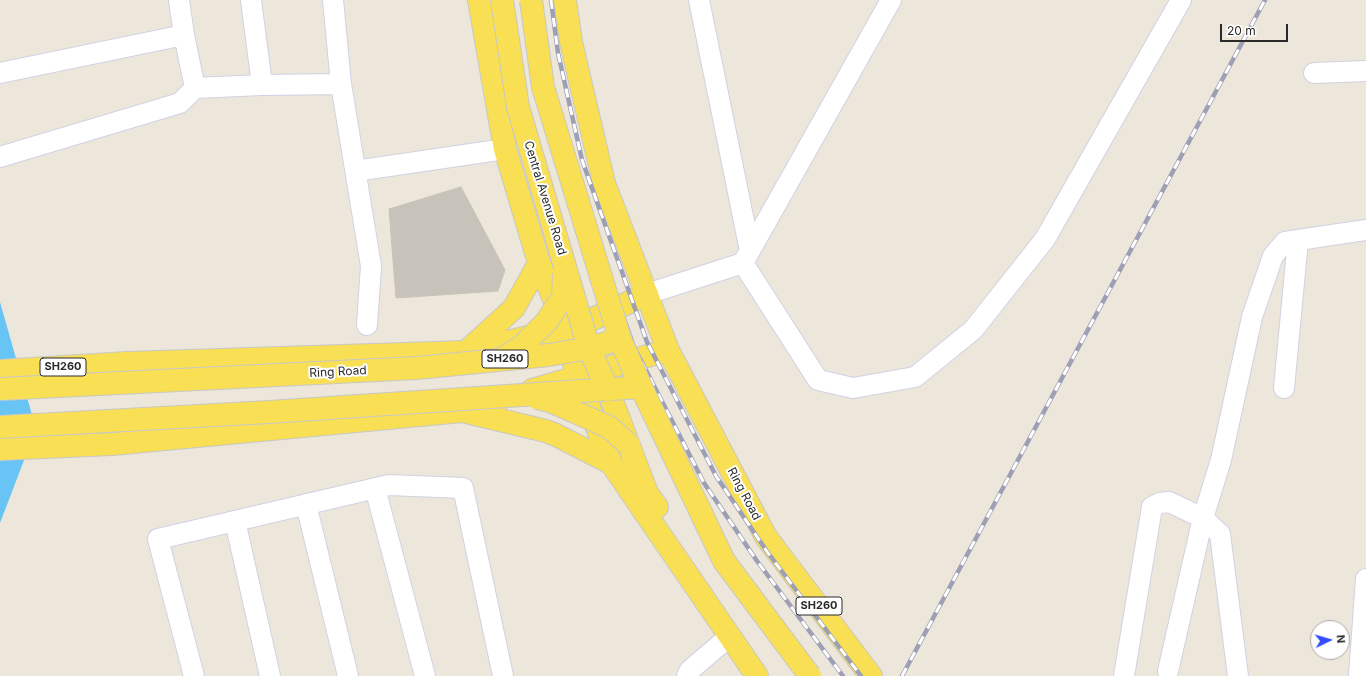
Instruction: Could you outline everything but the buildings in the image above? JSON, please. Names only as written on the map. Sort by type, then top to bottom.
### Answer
[{"type":"main road","name":"Central Avenue Road","points":[[478,0],[505,149],[539,263],[567,331],[577,377],[611,463],[757,676]]},
{"type":"main road","name":"Central Avenue Road","points":[[502,0],[518,107],[560,254],[589,348],[608,390]]},
{"type":"main road","points":[[531,0],[543,87],[620,339],[641,387],[724,561],[810,676]]},
{"type":"main road","name":"Ring Road","points":[[565,0],[571,42],[604,183],[668,350],[766,537],[871,676]]},
{"type":"main road","points":[[466,352],[514,308],[539,263]]},
{"type":"main road","points":[[501,360],[522,346],[546,322],[563,297],[564,264]]},
{"type":"main road","name":"Ring Road","points":[[0,371],[127,363],[466,352],[528,336],[567,331],[647,294]]},
{"type":"main road","name":"Ring Road","points":[[0,388],[417,368],[549,355],[589,348],[620,339]]},
{"type":"main road","points":[[0,449],[112,444],[462,411],[668,350]]},
{"type":"main road","points":[[0,427],[261,412],[641,387]]},
{"type":"main road","points":[[608,390],[647,493],[774,676]]},
{"type":"main road","points":[[524,394],[550,401],[608,427],[628,445]]},
{"type":"main road","points":[[462,411],[546,431],[611,463]]},
{"type":"street","points":[[179,0],[184,35],[195,88]]},
{"type":"street","points":[[251,0],[262,85]]},
{"type":"street","points":[[333,0],[341,84],[371,266],[367,325]]},
{"type":"street","points":[[699,0],[746,257],[818,380],[853,388],[914,377],[972,330],[1045,239],[1181,0]]},
{"type":"street","points":[[647,294],[746,257],[892,0]]},
{"type":"street","points":[[0,73],[184,35]]},
{"type":"street","points":[[1314,73],[1366,71]]},
{"type":"street","points":[[0,157],[180,103],[195,88],[341,84]]},
{"type":"street","points":[[355,170],[505,149]]},
{"type":"street","points":[[1168,671],[1203,518],[1221,460],[1252,317],[1273,256],[1285,242],[1366,230]]},
{"type":"street","points":[[1284,388],[1298,240]]},
{"type":"street","points":[[194,676],[158,539],[389,485],[463,488],[503,676]]},
{"type":"street","points":[[374,488],[425,676]]},
{"type":"street","points":[[1124,676],[1152,508],[1160,502],[1169,502],[1203,518],[1220,534],[1238,676]]},
{"type":"street","points":[[306,504],[348,676]]},
{"type":"street","points":[[235,521],[270,676]]},
{"type":"street","points":[[1356,676],[1360,676],[1366,579]]},
{"type":"street","points":[[687,676],[690,670],[730,636]]},
{"type":"water","points":[[0,302],[36,429],[0,523]]},
{"type":"railway","points":[[537,0],[544,55],[569,164],[634,347],[704,483],[757,561],[843,676]]},
{"type":"railway","points":[[551,0],[558,53],[582,160],[647,342],[716,476],[768,553],[861,676]]},
{"type":"railway","points":[[902,676],[1265,0]]}]
